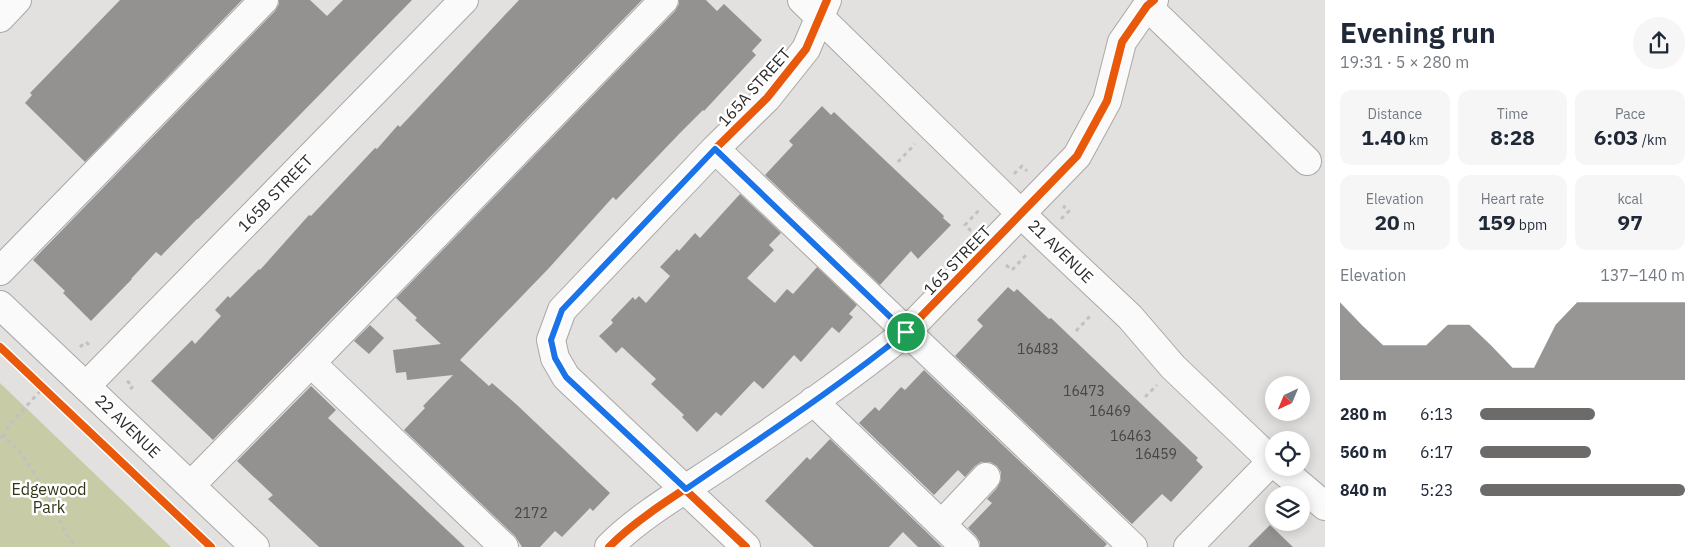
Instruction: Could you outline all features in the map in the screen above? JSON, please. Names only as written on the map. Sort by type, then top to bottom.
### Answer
[{"type":"street","points":[[0,271],[264,0]]},
{"type":"street","name":"165B STREET","points":[[86,386],[464,0]]},
{"type":"street","points":[[191,485],[664,0]]},
{"type":"street","points":[[1150,3],[1307,161]]},
{"type":"street","name":"165 STREET","points":[[609,547],[644,518],[813,401],[906,332],[1077,156],[1107,100],[1122,42],[1150,3]]},
{"type":"street","name":"21 AVENUE","points":[[816,6],[1021,213],[1130,317],[1173,368],[1265,455]]},
{"type":"street","name":"165A STREET","points":[[686,489],[566,377],[555,358],[551,340],[562,310],[715,149],[767,98],[806,49],[816,6]]},
{"type":"street","points":[[715,149],[1133,547]]},
{"type":"street","name":"22 AVENUE","points":[[0,305],[255,547]]},
{"type":"street","points":[[311,363],[504,547]]},
{"type":"street","points":[[813,401],[965,547]]},
{"type":"street","points":[[1188,547],[1265,474]]},
{"type":"street","name":"21 AVENUE","points":[[1289,476],[1325,506]]},
{"type":"street","points":[[942,524],[986,477]]},
{"type":"street","points":[[686,489],[746,547]]},
{"type":"path","points":[[975,235],[965,225],[985,204]]},
{"type":"path","points":[[1056,225],[1069,211],[1062,205]]},
{"type":"path","points":[[1002,260],[1012,270],[1032,249]]},
{"type":"path","points":[[35,380],[50,394]]},
{"type":"path","points":[[48,380],[2,436],[12,444],[30,467],[69,538],[77,547]]},
{"type":"path","points":[[127,380],[133,386],[127,393]]},
{"type":"green space","name":"Edgewood Park","points":[[0,383],[171,547],[0,547]]},
{"type":"building","points":[[120,0],[242,0],[85,162],[25,103],[32,95],[30,93]]},
{"type":"building","points":[[279,0],[310,0],[327,16],[343,0],[412,0],[161,256],[156,252],[91,321],[63,293],[65,291],[33,260],[275,11]]},
{"type":"building","points":[[519,0],[642,0],[213,440],[151,381],[192,340],[195,344],[221,316],[215,310],[228,296],[230,298],[260,270],[309,215],[311,216],[398,125],[400,127]]},
{"type":"building","points":[[679,0],[706,0],[717,11],[724,4],[762,40],[752,51],[756,55],[616,200],[613,197],[549,268],[460,360],[489,386],[492,383],[517,405],[610,493],[593,511],[590,508],[562,537],[555,531],[540,547],[522,547],[515,536],[404,430],[425,408],[423,406],[453,375],[407,380],[406,372],[396,373],[393,350],[441,344],[415,320],[417,318],[396,298],[675,11]]},
{"type":"building","points":[[822,106],[831,115],[834,112],[944,216],[943,218],[951,225],[918,259],[911,251],[880,285],[765,175],[793,145],[789,141]]},
{"type":"building","points":[[740,194],[781,233],[769,245],[774,250],[747,278],[775,303],[787,289],[793,294],[817,267],[857,305],[849,314],[853,317],[839,333],[832,327],[801,362],[794,355],[763,389],[754,381],[721,416],[716,412],[697,432],[682,417],[684,415],[651,384],[656,379],[622,347],[616,353],[599,336],[613,323],[611,320],[633,297],[635,300],[639,296],[646,303],[670,276],[660,267],[677,249],[679,251],[695,233],[700,238]]},
{"type":"building","points":[[1008,287],[1014,292],[1017,289],[1049,319],[1051,318],[1198,458],[1196,460],[1203,467],[1171,502],[1162,494],[1132,524],[955,356],[983,326],[977,320]]},
{"type":"building","points":[[370,325],[384,338],[369,354],[354,341]]},
{"type":"building","points":[[924,370],[1107,544],[1104,547],[980,547],[980,542],[968,528],[992,503],[987,499],[997,488],[1001,480],[1001,472],[997,466],[990,462],[981,462],[965,477],[958,470],[934,495],[859,423],[875,407],[879,411],[901,387],[905,390]]},
{"type":"building","points":[[311,386],[336,410],[328,418],[465,547],[319,547],[268,499],[273,495],[237,461]]},
{"type":"building","points":[[830,439],[942,547],[918,547],[903,532],[889,547],[814,547],[765,501],[807,457],[810,460]]},
{"type":"building","points":[[1265,530],[1276,531],[1293,547],[1248,547]]},
{"type":"cycle path","points":[[746,547],[566,377],[555,358],[551,340],[562,310],[715,149],[767,98],[806,49],[827,0]]},
{"type":"cycle path","points":[[609,547],[648,514],[816,400],[906,332],[1077,156],[1107,101],[1122,42],[1147,6],[1154,0]]},
{"type":"cycle path","points":[[0,347],[211,547]]},
{"type":"route","points":[[715,149],[906,332],[876,356],[758,441],[686,489],[566,377],[555,358],[551,340],[562,310],[715,149]]}]
